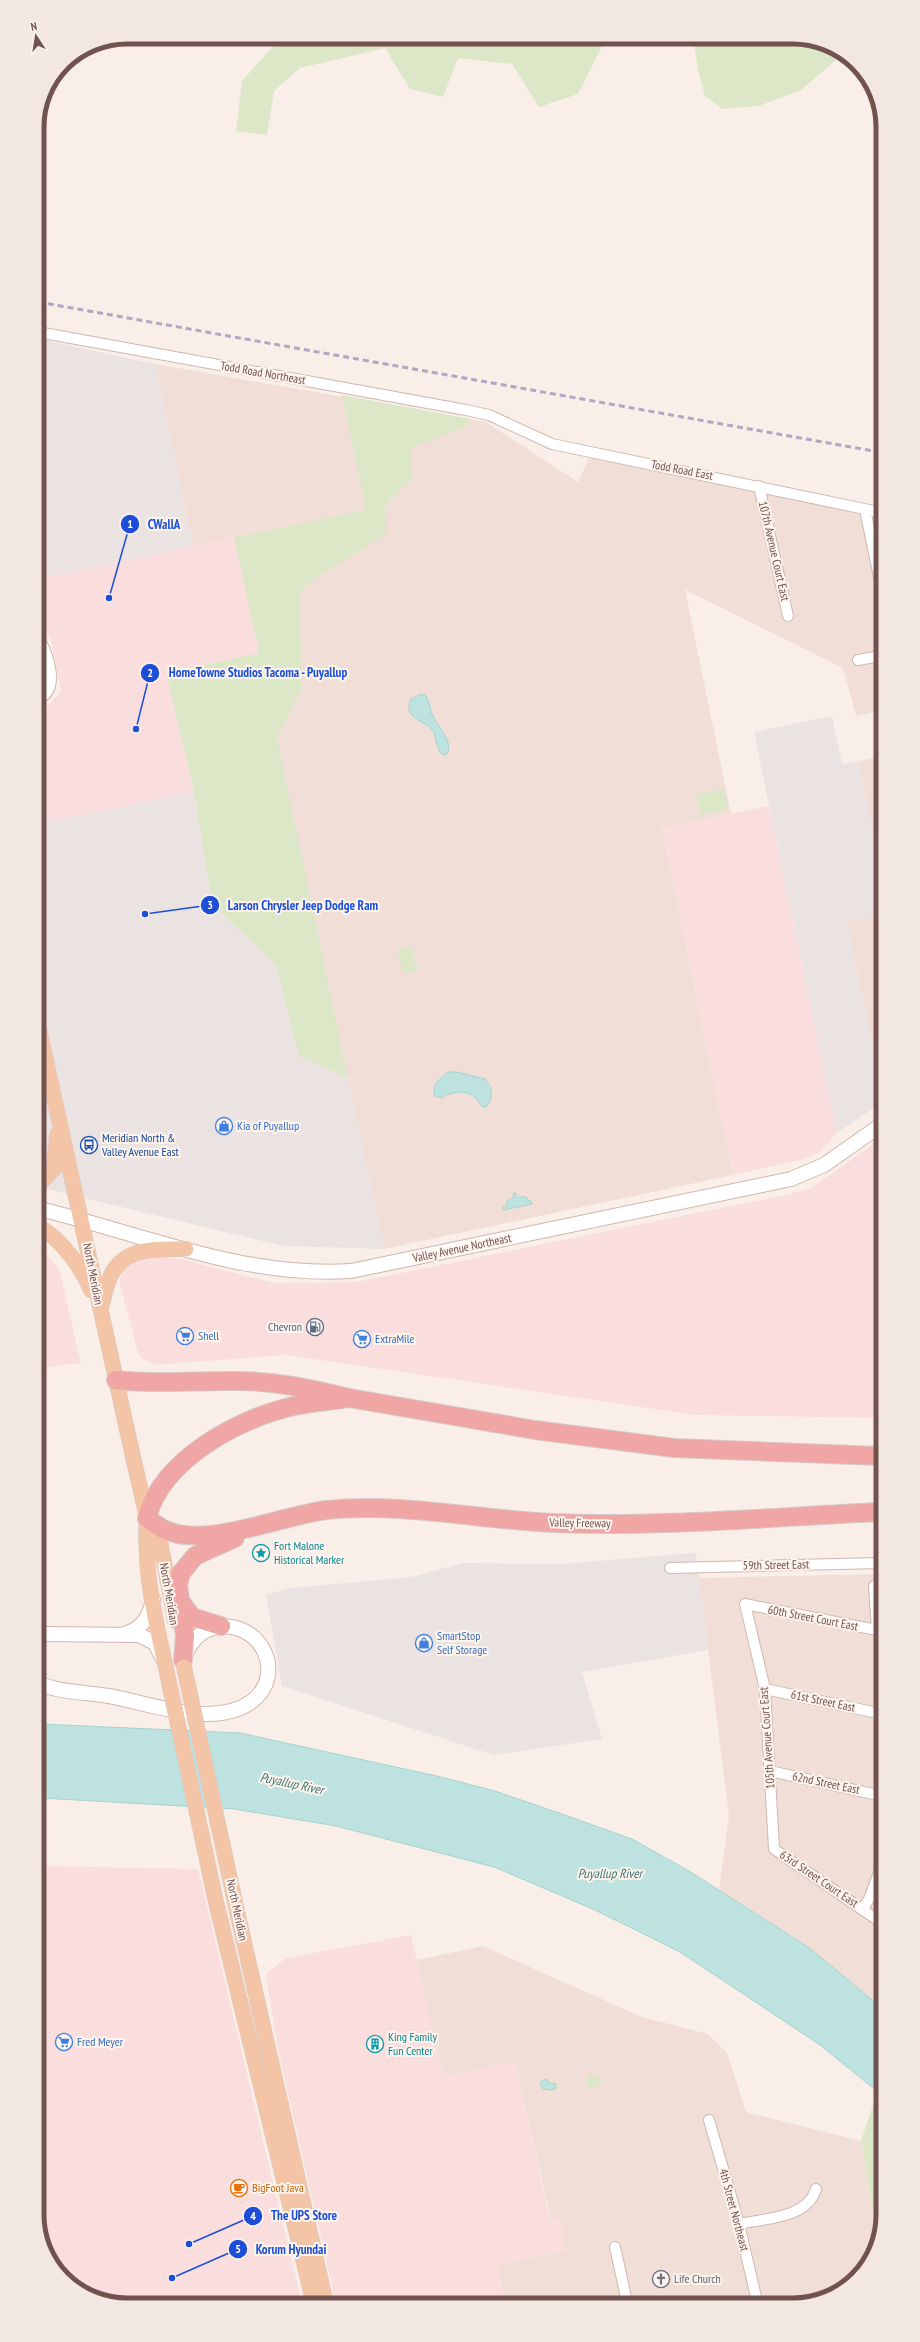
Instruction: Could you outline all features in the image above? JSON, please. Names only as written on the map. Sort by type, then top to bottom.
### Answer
[{"type":"highway","points":[[116,1380],[175,1384],[204,1381],[266,1382],[310,1388],[349,1398],[607,1440],[674,1448],[876,1456]]},
{"type":"highway","points":[[281,1520],[239,1530],[186,1535],[164,1529],[148,1518],[151,1502],[179,1467],[219,1437],[245,1421],[294,1406],[349,1398]]},
{"type":"highway","name":"Valley Freeway","points":[[281,1520],[326,1510],[357,1508],[397,1508],[488,1519],[552,1523],[623,1524],[876,1512]]},
{"type":"highway","points":[[183,1664],[185,1636],[178,1585],[181,1573],[195,1556],[220,1543],[281,1520]]},
{"type":"highway","points":[[180,1602],[192,1617],[221,1626]]},
{"type":"main road","points":[[44,656],[49,677],[48,688],[44,692]]},
{"type":"main road","name":"North Meridian","points":[[44,1051],[82,1220],[100,1310],[148,1518],[160,1541],[183,1664],[238,1916],[325,2298]]},
{"type":"main road","points":[[44,1180],[54,1169],[58,1114]]},
{"type":"main road","name":"Valley Avenue Northeast","points":[[44,1210],[186,1249],[264,1268],[325,1273],[351,1271],[791,1179],[808,1173],[876,1128]]},
{"type":"main road","points":[[44,1230],[51,1235],[74,1261],[88,1284],[100,1310]]},
{"type":"main road","points":[[100,1310],[111,1275],[123,1260],[143,1250],[186,1249]]},
{"type":"main road","name":"North Meridian","points":[[148,1518],[145,1545],[165,1667],[216,1902],[275,2138],[312,2298]]},
{"type":"main road","points":[[115,1635],[133,1631],[141,1625],[150,1612],[153,1600]]},
{"type":"main road","points":[[44,1685],[61,1690],[110,1696],[178,1713],[204,1713],[237,1708],[254,1699],[263,1689],[267,1676],[268,1663],[264,1650],[252,1635],[241,1628],[221,1626],[211,1628],[198,1636],[191,1643],[183,1664]]},
{"type":"main road","points":[[44,1634],[139,1635],[148,1638],[159,1649],[165,1667]]},
{"type":"street","name":"Todd Road Northeast","points":[[44,333],[489,415]]},
{"type":"street","name":"Todd Road East","points":[[489,415],[552,444],[876,512]]},
{"type":"street","name":"107th Avenue Court East","points":[[759,486],[788,616]]},
{"type":"street","points":[[865,510],[876,563]]},
{"type":"street","points":[[858,660],[876,657]]},
{"type":"street","name":"59th Street East","points":[[670,1568],[876,1563]]},
{"type":"street","points":[[874,1586],[876,1604]]},
{"type":"street","name":"60th Street Court East","points":[[745,1604],[876,1630]]},
{"type":"street","name":"105th Avenue Court East","points":[[745,1604],[764,1689],[774,1849]]},
{"type":"street","name":"61st Street East","points":[[764,1689],[876,1713]]},
{"type":"street","name":"62nd Street East","points":[[770,1771],[876,1795]]},
{"type":"street","name":"63rd Street Court East","points":[[774,1849],[876,1918]]},
{"type":"street","points":[[863,1908],[869,1899],[876,1881]]},
{"type":"street","name":"4th Street Northeast","points":[[709,2120],[739,2224],[755,2298]]},
{"type":"street","points":[[739,2224],[798,2211],[808,2204],[816,2189]]},
{"type":"street","points":[[615,2247],[626,2298]]},
{"type":"shaded area","points":[[44,340],[155,364],[193,546],[44,578]]},
{"type":"shaded area","points":[[155,364],[486,422],[578,482],[589,458],[876,513],[876,712],[856,716],[843,668],[685,590],[731,814],[662,828],[733,1175],[384,1249],[234,537],[193,546]]},
{"type":"shaded area","points":[[234,537],[259,654],[166,673],[194,792],[44,823],[44,707],[61,692],[50,637],[44,630],[44,578]]},
{"type":"shaded area","points":[[832,716],[842,764],[858,761],[876,849],[876,916],[847,922],[876,1065],[876,1106],[837,1133],[754,732]]},
{"type":"shaded area","points":[[876,758],[876,849],[858,761]]},
{"type":"shaded area","points":[[194,792],[212,904],[276,965],[299,1056],[348,1078],[384,1249],[283,1246],[44,1188],[44,823]]},
{"type":"shaded area","points":[[769,806],[837,1133],[820,1152],[805,1159],[733,1175],[662,828]]},
{"type":"shaded area","points":[[876,916],[876,1065],[847,922]]},
{"type":"shaded area","points":[[876,1142],[876,1418],[695,1415],[286,1355],[156,1365],[144,1360],[138,1353],[120,1284],[121,1269],[130,1261],[153,1256],[180,1259],[274,1283],[357,1282],[790,1194],[811,1188]]},
{"type":"shaded area","points":[[44,1252],[59,1269],[81,1363],[44,1368]]},
{"type":"shaded area","name":"SmartStop Self Storage","points":[[696,1553],[708,1650],[582,1672],[602,1739],[494,1755],[282,1686],[266,1595],[290,1588],[411,1577],[464,1563],[560,1564]]},
{"type":"shaded area","points":[[876,1574],[876,2003],[811,1949],[719,1890],[729,1816],[699,1578]]},
{"type":"shaded area","points":[[44,1866],[198,1869],[301,2298],[122,2298],[100,2294],[86,2287],[68,2274],[58,2261],[48,2242],[44,2220]]},
{"type":"shaded area","points":[[411,1935],[443,2077],[515,2061],[550,2220],[559,2219],[565,2250],[497,2265],[504,2298],[335,2298],[279,2054],[266,1977],[268,1972],[286,1958]]},
{"type":"shaded area","points":[[483,1946],[642,2017],[708,2034],[727,2053],[746,2112],[861,2141],[875,2224],[872,2242],[862,2261],[852,2274],[834,2287],[820,2294],[798,2298],[504,2298],[497,2265],[565,2250],[559,2219],[551,2220],[515,2062],[443,2077],[416,1960]]},
{"type":"green space","points":[[275,44],[603,44],[578,94],[539,107],[512,64],[458,58],[443,97],[410,89],[385,48],[300,68],[274,91],[267,135],[236,131],[242,81]]},
{"type":"green space","points":[[694,44],[798,44],[820,48],[838,58],[801,90],[759,106],[722,109],[705,96],[698,70]]},
{"type":"green space","points":[[342,395],[470,419],[463,428],[410,448],[413,478],[385,504],[386,534],[308,583],[300,595],[302,687],[277,737],[348,1078],[299,1056],[276,965],[212,904],[194,792],[166,673],[259,653],[234,537],[366,510]]},
{"type":"green space","points":[[724,789],[728,809],[700,815],[696,795]]},
{"type":"green space","points":[[412,947],[418,970],[403,974],[397,950]]},
{"type":"green space","points":[[589,2075],[601,2078],[601,2083],[593,2088],[589,2088],[586,2082]]},
{"type":"green space","points":[[875,2099],[875,2224],[861,2141]]},
{"type":"water","points":[[421,694],[426,696],[434,719],[447,739],[449,749],[447,754],[444,755],[439,751],[433,731],[412,715],[410,711],[409,706],[411,699]]},
{"type":"water","points":[[448,1072],[457,1072],[485,1079],[490,1086],[492,1093],[486,1107],[482,1106],[473,1096],[464,1092],[450,1094],[441,1098],[435,1096],[435,1086]]},
{"type":"water","points":[[513,1193],[516,1193],[517,1197],[526,1197],[532,1204],[503,1210],[503,1207],[506,1207],[507,1201],[514,1197]]},
{"type":"water","name":"Puyallup River","points":[[44,1724],[240,1733],[437,1776],[495,1791],[632,1839],[689,1871],[811,1949],[876,2003],[876,2090],[820,2045],[680,1952],[595,1910],[494,1867],[336,1826],[234,1809],[44,1798]]},
{"type":"water","points":[[546,2079],[550,2083],[556,2084],[556,2089],[549,2090],[542,2088],[540,2082]]},
{"type":"railway","points":[[44,303],[876,451]]},
{"type":"place","name":"CWallA","points":[[109,598]]},
{"type":"place","name":"HomeTowne Studios Tacoma - Puyallup","points":[[136,729]]},
{"type":"place","name":"Larson Chrysler Jeep Dodge Ram","points":[[145,914]]},
{"type":"place","name":"Kia of Puyallup","points":[[224,1126]]},
{"type":"place","name":"Meridian North & Valley Avenue East","points":[[89,1145]]},
{"type":"place","name":"Chevron","points":[[315,1327]]},
{"type":"place","name":"Shell","points":[[185,1336]]},
{"type":"place","name":"ExtraMile","points":[[362,1339]]},
{"type":"place","name":"Fort Malone Historical Marker","points":[[261,1553]]},
{"type":"place","name":"SmartStop Self Storage","points":[[424,1643]]},
{"type":"place","name":"Fred Meyer","points":[[64,2042]]},
{"type":"place","name":"King Family Fun Center","points":[[375,2044]]},
{"type":"place","name":"BigFoot Java","points":[[239,2188]]},
{"type":"place","name":"The UPS Store","points":[[189,2244]]},
{"type":"place","name":"Korum Hyundai","points":[[172,2278]]},
{"type":"place","name":"Life Church","points":[[661,2279]]}]
